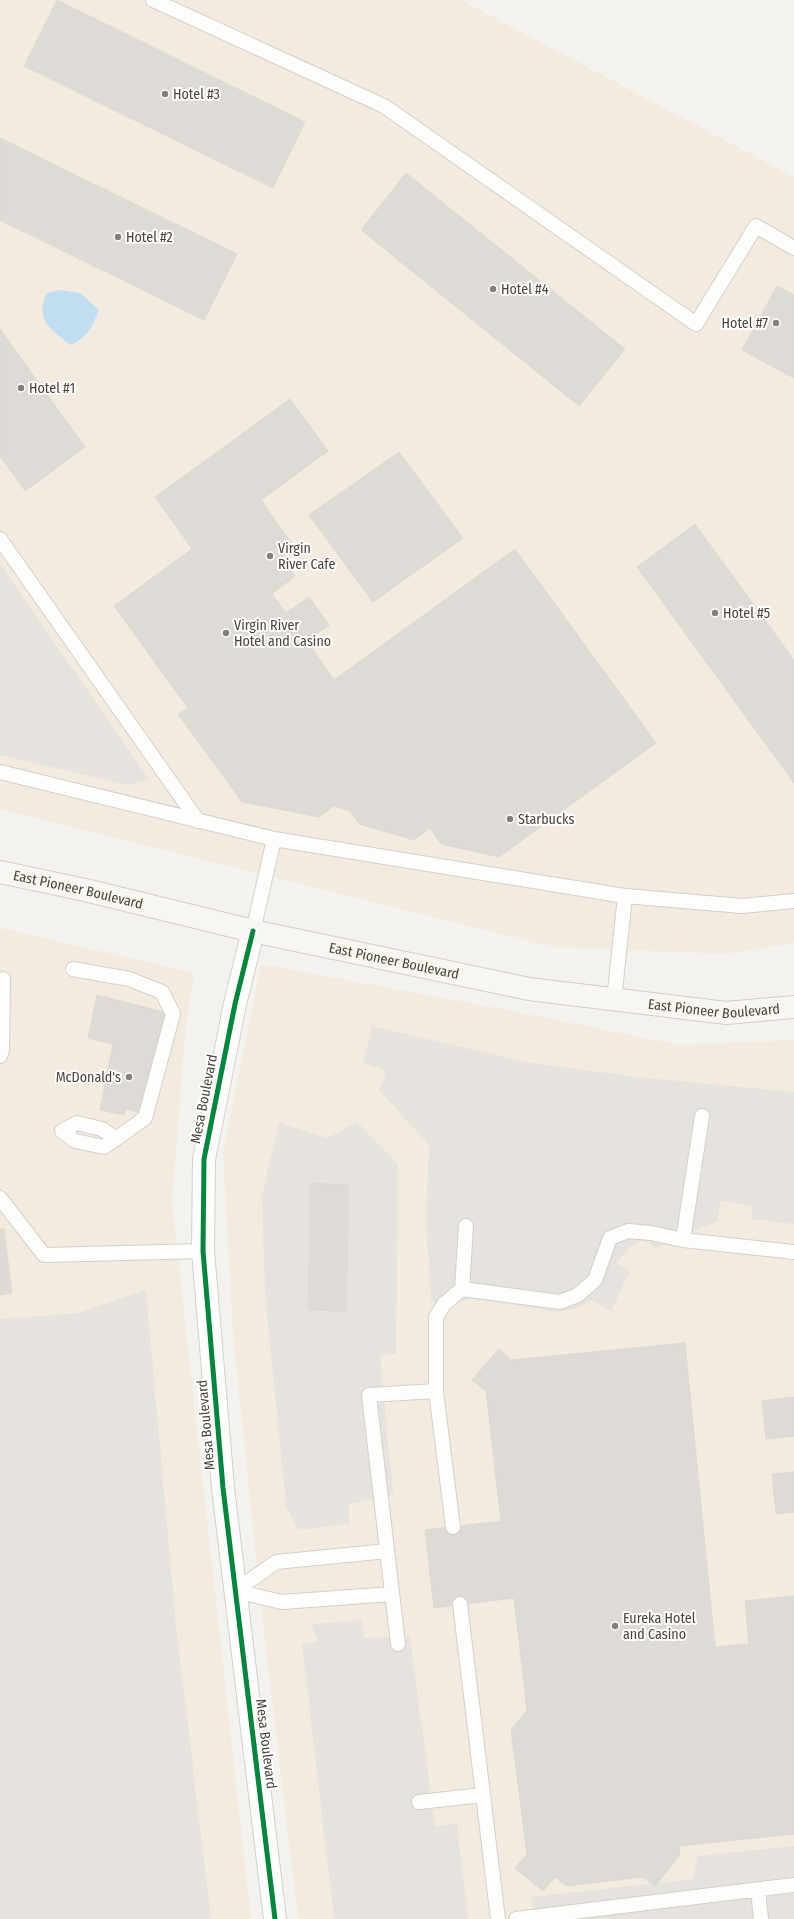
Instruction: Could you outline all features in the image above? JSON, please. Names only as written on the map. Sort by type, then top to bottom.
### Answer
[{"type":"main road","name":"East Pioneer Boulevard","points":[[0,872],[253,930],[530,989],[726,1013],[794,1007]]},
{"type":"street","name":"Mesa Boulevard","points":[[253,930],[234,1004],[204,1159],[203,1251],[223,1488],[275,1919]]},
{"type":"lane","points":[[153,0],[384,106],[696,324],[756,226],[794,248]]},
{"type":"lane","points":[[0,539],[198,820]]},
{"type":"lane","points":[[0,772],[274,839],[624,896],[742,906],[794,901]]},
{"type":"lane","points":[[253,930],[274,839]]},
{"type":"lane","points":[[614,1000],[624,896]]},
{"type":"lane","points":[[62,1131],[76,1124],[102,1129],[116,1138],[145,1118],[173,1014],[162,992],[129,979],[73,970]]},
{"type":"lane","points":[[0,1056],[2,1050],[3,979]]},
{"type":"lane","points":[[683,1240],[702,1116]]},
{"type":"lane","points":[[0,1198],[44,1255],[203,1251]]},
{"type":"lane","points":[[462,1290],[466,1226]]},
{"type":"lane","points":[[453,1527],[436,1392],[436,1317],[444,1304],[462,1290],[560,1302],[578,1295],[595,1280],[610,1238],[628,1231],[651,1233],[683,1240],[794,1252]]},
{"type":"lane","points":[[398,1644],[369,1395],[436,1392]]},
{"type":"lane","points":[[235,1591],[276,1562],[387,1551]]},
{"type":"lane","points":[[235,1591],[282,1602],[392,1594]]},
{"type":"lane","points":[[460,1604],[498,1919]]},
{"type":"lane","points":[[418,1802],[483,1794]]},
{"type":"lane","points":[[516,1919],[794,1885]]},
{"type":"lane","points":[[758,1890],[762,1919]]},
{"type":"shaded area","points":[[0,0],[461,0],[794,177],[794,943],[726,954],[555,947],[0,809]]},
{"type":"shaded area","points":[[0,564],[149,779],[127,785],[0,755]]},
{"type":"shaded area","points":[[0,928],[194,973],[186,1024],[172,1201],[251,1919],[0,1919]]},
{"type":"shaded area","points":[[261,964],[513,1011],[679,1045],[794,1040],[794,1919],[298,1919],[262,1616],[233,1336],[223,1152]]},
{"type":"shaded area","points":[[372,1026],[526,1062],[637,1077],[794,1092],[794,1224],[751,1219],[752,1206],[720,1201],[718,1221],[654,1249],[649,1242],[641,1241],[633,1245],[616,1263],[630,1271],[611,1311],[592,1300],[576,1308],[557,1312],[473,1298],[455,1303],[431,1301],[426,1221],[429,1145],[378,1089],[385,1078],[384,1070],[363,1063]]},
{"type":"shaded area","points":[[357,1122],[398,1164],[396,1354],[380,1355],[393,1494],[349,1504],[349,1524],[299,1530],[286,1507],[265,1293],[262,1195],[279,1123],[327,1138]]},
{"type":"shaded area","points":[[146,1290],[176,1625],[211,1919],[0,1919],[0,1319],[78,1313]]},
{"type":"shaded area","points":[[362,1620],[364,1638],[410,1636],[435,1827],[457,1823],[468,1919],[334,1919],[302,1644],[318,1642],[311,1624]]},
{"type":"shaded area","points":[[794,1846],[794,1919],[535,1919],[531,1897],[694,1879],[697,1856]]},
{"type":"water","points":[[60,290],[80,293],[99,310],[86,335],[71,345],[51,329],[47,324],[42,310],[43,302],[47,293]]},
{"type":"building","name":"Hotel #3","points":[[57,0],[305,122],[273,188],[24,66]]},
{"type":"building","name":"Hotel #2","points":[[0,138],[237,254],[204,320],[0,220]]},
{"type":"building","name":"Hotel #4","points":[[406,173],[625,349],[579,406],[361,230]]},
{"type":"building","name":"Hotel #7","points":[[777,286],[794,295],[794,378],[742,350]]},
{"type":"building","name":"Hotel #1","points":[[0,329],[85,447],[25,491],[0,456]]},
{"type":"building","name":"Virgin River Hotel and Casino","points":[[290,399],[328,451],[261,500],[295,548],[282,558],[295,576],[272,594],[286,613],[309,597],[329,625],[307,641],[334,680],[515,549],[656,743],[499,857],[441,844],[430,828],[414,840],[359,824],[350,811],[334,806],[319,817],[242,802],[178,714],[188,708],[114,606],[192,549],[155,497]]},
{"type":"building","points":[[399,452],[463,538],[373,602],[309,515]]},
{"type":"building","name":"Hotel #5","points":[[695,524],[794,660],[794,783],[637,567]]},
{"type":"building","name":"McDonald's","points":[[97,995],[168,1013],[142,1113],[126,1109],[124,1115],[100,1110],[113,1044],[88,1038]]},
{"type":"building","points":[[311,1183],[349,1185],[346,1311],[308,1310]]},
{"type":"building","points":[[0,1229],[4,1229],[12,1293],[0,1295]]},
{"type":"building","name":"Eureka Hotel and Casino","points":[[685,1343],[715,1647],[749,1644],[745,1601],[794,1596],[794,1834],[679,1846],[680,1855],[655,1886],[643,1877],[566,1886],[555,1877],[543,1891],[515,1868],[527,1854],[511,1730],[527,1710],[514,1598],[434,1608],[425,1530],[501,1521],[486,1391],[472,1380],[499,1349],[511,1360]]},
{"type":"building","points":[[794,1397],[794,1436],[766,1439],[762,1401]]},
{"type":"building","points":[[794,1472],[794,1512],[776,1514],[772,1474]]},
{"type":"cycle path","points":[[253,931],[235,1004],[204,1159],[203,1251],[223,1488],[275,1919]]},
{"type":"place","name":"Hotel #3","points":[[165,94]]},
{"type":"place","name":"Hotel #2","points":[[118,237]]},
{"type":"place","name":"Hotel #4","points":[[493,289]]},
{"type":"place","name":"Hotel #7","points":[[776,323]]},
{"type":"place","name":"Hotel #1","points":[[21,388]]},
{"type":"place","name":"Virgin River Cafe","points":[[270,556]]},
{"type":"place","name":"Hotel #5","points":[[715,613]]},
{"type":"place","name":"Virgin River Hotel and Casino","points":[[226,633]]},
{"type":"place","name":"Starbucks","points":[[510,819]]},
{"type":"place","name":"McDonald's","points":[[129,1077]]},
{"type":"place","name":"Eureka Hotel and Casino","points":[[615,1626]]}]
